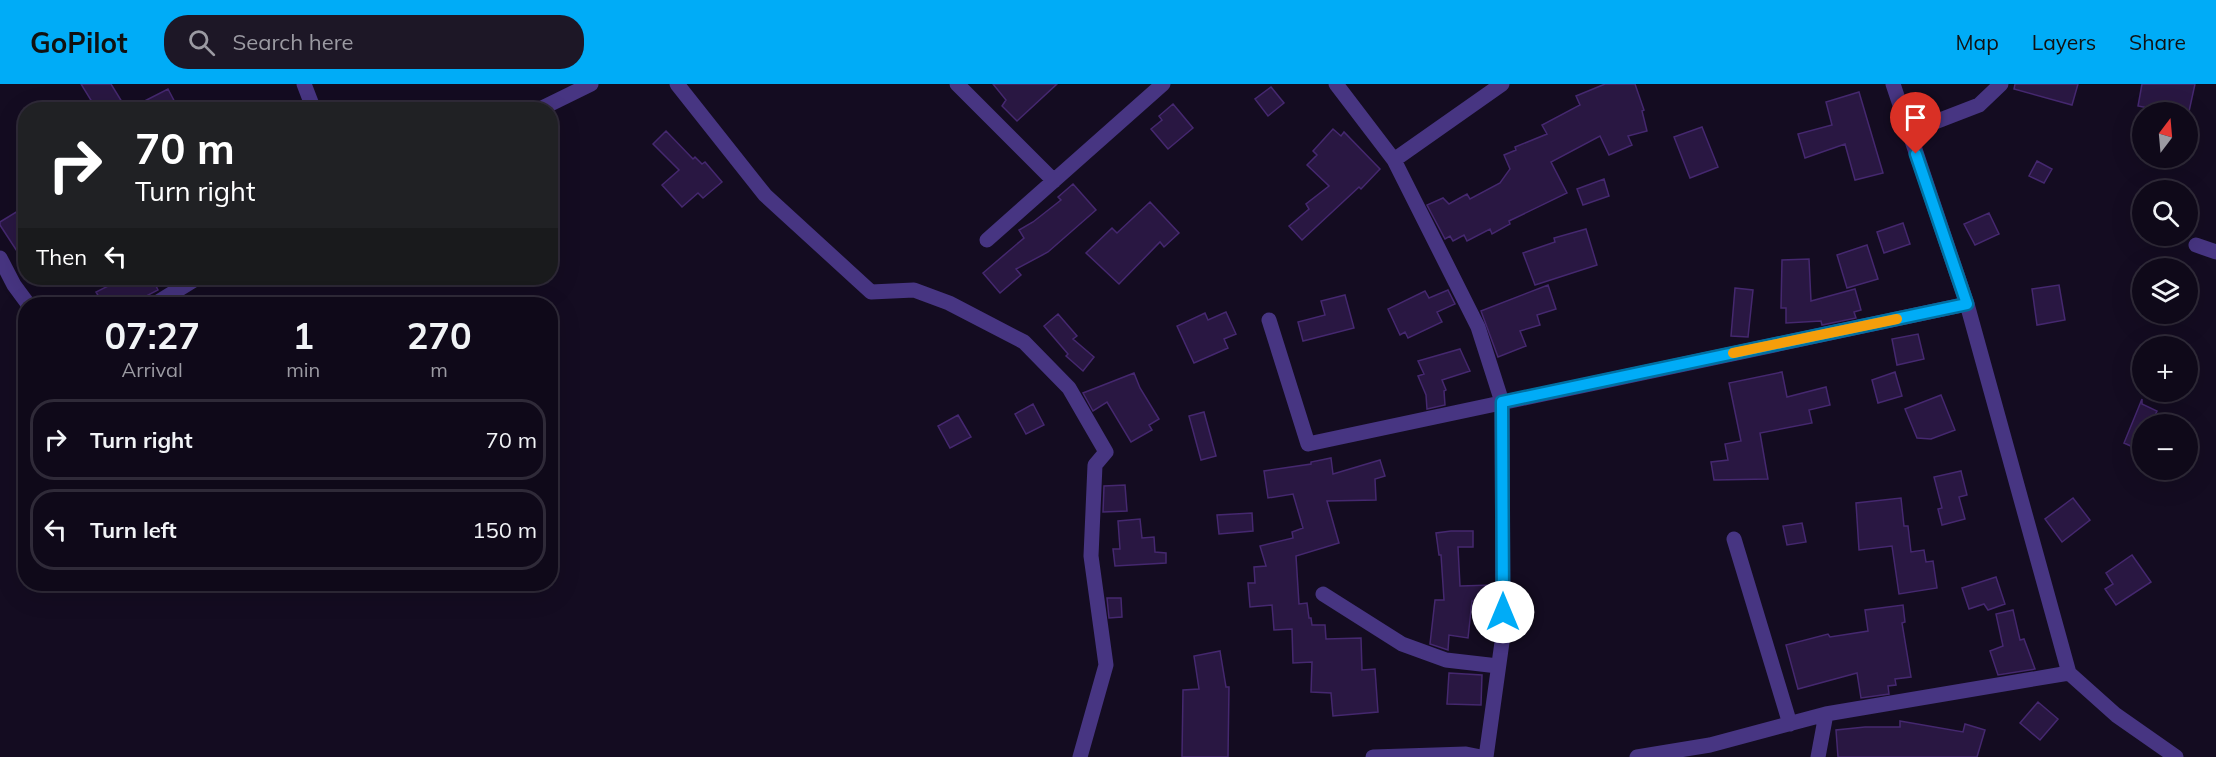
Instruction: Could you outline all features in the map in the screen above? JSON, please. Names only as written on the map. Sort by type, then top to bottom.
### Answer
[{"type":"street","points":[[304,84],[312,102]]},
{"type":"street","points":[[554,102],[591,84]]},
{"type":"street","points":[[677,84],[765,195],[871,292],[914,290],[949,303],[1024,342],[1070,388],[1106,452],[1095,465],[1091,556],[1106,664],[1080,757]]},
{"type":"street","points":[[957,84],[1054,181]]},
{"type":"street","points":[[987,240],[1163,84]]},
{"type":"street","points":[[1336,84],[1394,160],[1478,327],[1502,402],[1503,635],[1486,757]]},
{"type":"street","points":[[1394,160],[1502,84]]},
{"type":"street","points":[[1893,84],[1967,304],[2069,673],[2116,715],[2176,757]]},
{"type":"street","points":[[1909,132],[1979,105],[2001,84]]},
{"type":"street","points":[[2198,246],[2216,252]]},
{"type":"street","points":[[0,258],[23,297]]},
{"type":"street","points":[[0,292],[14,285]]},
{"type":"street","points":[[166,297],[186,285]]},
{"type":"street","points":[[1269,320],[1308,444],[1967,304]]},
{"type":"street","points":[[1734,539],[1790,724]]},
{"type":"street","points":[[1323,594],[1402,644],[1446,660],[1498,666]]},
{"type":"street","points":[[1637,757],[1709,751],[1826,714],[2069,673]]},
{"type":"street","points":[[1818,757],[1826,714]]},
{"type":"street","points":[[1373,757],[1466,753],[1481,757]]},
{"type":"building","points":[[81,84],[111,84],[122,102],[92,102]]},
{"type":"building","points":[[993,84],[1057,84],[1017,121],[1002,106],[1006,100]]},
{"type":"building","points":[[1605,84],[1635,84],[1644,110],[1642,111],[1647,131],[1628,136],[1632,145],[1609,155],[1600,136],[1551,162],[1567,193],[1509,221],[1510,224],[1492,234],[1490,229],[1467,241],[1464,235],[1453,241],[1450,236],[1445,239],[1427,205],[1443,198],[1449,204],[1467,194],[1470,199],[1500,183],[1510,169],[1504,155],[1516,150],[1515,147],[1547,134],[1542,125],[1580,105],[1576,96]]},
{"type":"building","points":[[2015,84],[2078,84],[2072,105],[2014,89]]},
{"type":"building","points":[[2142,84],[2195,84],[2191,102],[2139,102]]},
{"type":"building","points":[[1271,87],[1284,103],[1268,116],[1255,99]]},
{"type":"building","points":[[168,89],[175,102],[143,102]]},
{"type":"building","points":[[1859,92],[1883,173],[1855,180],[1845,144],[1805,158],[1798,134],[1832,125],[1826,102]]},
{"type":"building","points":[[1173,104],[1193,128],[1168,149],[1151,129],[1162,120],[1159,116]]},
{"type":"building","points":[[1702,127],[1718,167],[1690,178],[1674,137]]},
{"type":"building","points":[[1333,129],[1341,136],[1344,132],[1380,169],[1361,189],[1359,187],[1302,240],[1289,226],[1309,209],[1306,204],[1329,186],[1307,165],[1317,155],[1313,151]]},
{"type":"building","points":[[666,131],[693,159],[695,157],[702,164],[705,162],[722,182],[703,198],[698,193],[682,207],[662,185],[679,170],[653,144]]},
{"type":"building","points":[[2037,161],[2052,169],[2044,183],[2029,176]]},
{"type":"building","points":[[1604,179],[1609,196],[1583,205],[1577,189]]},
{"type":"building","points":[[1073,184],[1096,210],[1048,252],[1016,269],[1021,275],[1000,293],[983,273],[1024,238],[1019,230],[1061,200],[1058,197]]},
{"type":"building","points":[[1150,202],[1179,233],[1164,247],[1160,242],[1119,284],[1086,253],[1112,228],[1117,233]]},
{"type":"building","points":[[18,211],[18,253],[0,225],[0,222]]},
{"type":"building","points":[[1989,213],[1999,234],[1975,245],[1964,224]]},
{"type":"building","points":[[1903,223],[1910,244],[1884,253],[1877,232]]},
{"type":"building","points":[[1586,229],[1597,265],[1535,285],[1523,253],[1555,242],[1554,238]]},
{"type":"building","points":[[1867,245],[1878,279],[1847,288],[1837,255]]},
{"type":"building","points":[[1809,259],[1811,301],[1855,289],[1861,310],[1854,312],[1856,318],[1822,325],[1821,321],[1786,323],[1786,308],[1781,308],[1782,260]]},
{"type":"building","points":[[110,285],[156,285],[158,290],[144,297],[99,297],[96,292]]},
{"type":"building","points":[[1548,285],[1556,309],[1537,315],[1540,325],[1520,331],[1526,346],[1498,357],[1481,311]]},
{"type":"building","points":[[2059,285],[2065,320],[2037,325],[2032,289]]},
{"type":"building","points":[[1735,288],[1753,290],[1748,337],[1731,336]]},
{"type":"building","points":[[1448,290],[1455,304],[1437,312],[1442,322],[1408,338],[1405,332],[1400,335],[1388,309],[1425,291],[1429,298]]},
{"type":"building","points":[[1345,295],[1354,328],[1303,341],[1298,322],[1325,315],[1321,301]]},
{"type":"building","points":[[1226,312],[1236,334],[1224,339],[1228,348],[1194,363],[1177,326],[1205,313],[1208,320]]},
{"type":"building","points":[[1058,314],[1077,336],[1073,339],[1094,357],[1083,371],[1066,356],[1068,354],[1044,326]]},
{"type":"building","points":[[1918,334],[1924,359],[1897,365],[1892,339]]},
{"type":"building","points":[[1460,349],[1470,371],[1442,380],[1446,390],[1444,391],[1445,405],[1427,409],[1426,395],[1418,376],[1424,374],[1418,361]]},
{"type":"building","points":[[1782,372],[1787,397],[1826,387],[1830,405],[1809,410],[1812,423],[1760,433],[1768,479],[1714,480],[1711,462],[1728,460],[1725,444],[1741,441],[1729,383]]},
{"type":"building","points":[[1895,372],[1902,396],[1878,403],[1872,380]]},
{"type":"building","points":[[1134,373],[1140,388],[1159,419],[1149,425],[1152,430],[1131,442],[1107,402],[1093,411],[1083,393]]},
{"type":"building","points":[[1941,395],[1955,430],[1931,439],[1917,438],[1905,409]]},
{"type":"building","points":[[2141,402],[2157,411],[2156,414],[2136,414]]},
{"type":"building","points":[[1033,404],[1044,425],[1026,434],[1015,414]]},
{"type":"building","points":[[1204,412],[1216,456],[1201,460],[1189,416]]},
{"type":"building","points":[[958,415],[971,437],[950,448],[938,426]]},
{"type":"building","points":[[2132,423],[2132,447],[2124,443]]},
{"type":"building","points":[[1331,458],[1333,474],[1380,460],[1385,476],[1375,479],[1376,500],[1327,501],[1339,543],[1296,556],[1299,604],[1307,603],[1312,625],[1325,625],[1326,639],[1361,638],[1362,670],[1375,669],[1378,712],[1333,716],[1331,693],[1311,692],[1312,662],[1293,663],[1292,629],[1274,630],[1272,605],[1250,607],[1248,583],[1255,583],[1254,567],[1266,566],[1260,546],[1293,538],[1292,532],[1303,528],[1293,494],[1268,498],[1264,471],[1311,464],[1311,462]]},
{"type":"building","points":[[1961,471],[1967,495],[1959,497],[1965,519],[1942,525],[1938,509],[1942,508],[1934,477]]},
{"type":"building","points":[[1125,485],[1127,511],[1103,512],[1104,486]]},
{"type":"building","points":[[1901,498],[1904,526],[1908,526],[1911,552],[1924,550],[1926,562],[1933,561],[1937,588],[1899,594],[1892,546],[1859,550],[1856,503]]},
{"type":"building","points":[[2073,498],[2090,520],[2062,542],[2045,519]]},
{"type":"building","points":[[1252,513],[1253,531],[1219,534],[1217,515]]},
{"type":"building","points":[[1140,519],[1142,538],[1154,537],[1155,552],[1166,553],[1166,563],[1115,566],[1113,549],[1120,549],[1118,521]]},
{"type":"building","points":[[1802,523],[1806,542],[1787,545],[1783,526]]},
{"type":"building","points":[[1473,531],[1473,547],[1458,547],[1460,586],[1493,585],[1493,601],[1472,601],[1468,638],[1449,635],[1448,650],[1430,644],[1435,600],[1444,600],[1441,555],[1439,555],[1436,533]]},
{"type":"building","points":[[2132,555],[2151,582],[2116,605],[2105,589],[2113,584],[2106,573]]},
{"type":"building","points":[[1996,577],[2005,604],[1988,610],[1984,604],[1969,609],[1962,588]]},
{"type":"building","points":[[1107,598],[1121,598],[1122,617],[1109,618]]},
{"type":"building","points":[[1903,605],[1905,622],[1902,623],[1911,677],[1895,679],[1896,685],[1888,686],[1889,694],[1861,698],[1857,673],[1798,689],[1786,645],[1828,634],[1830,637],[1868,631],[1865,610]]},
{"type":"building","points":[[2013,610],[2020,640],[2024,639],[2035,669],[1998,675],[1990,651],[2003,646],[1996,614]]},
{"type":"building","points":[[1220,651],[1226,687],[1229,687],[1228,757],[1182,757],[1183,690],[1199,689],[1194,656]]},
{"type":"building","points":[[1449,673],[1482,675],[1481,705],[1447,704]]},
{"type":"building","points":[[2038,702],[2058,719],[2040,740],[2020,723]]},
{"type":"building","points":[[1900,721],[1963,732],[1965,724],[1985,730],[1977,757],[1838,757],[1836,730],[1900,727]]},
{"type":"slow traffic","points":[[1733,353],[1897,319]]},
{"type":"route","points":[[1503,612],[1502,402],[1967,304],[1916,154]]}]
